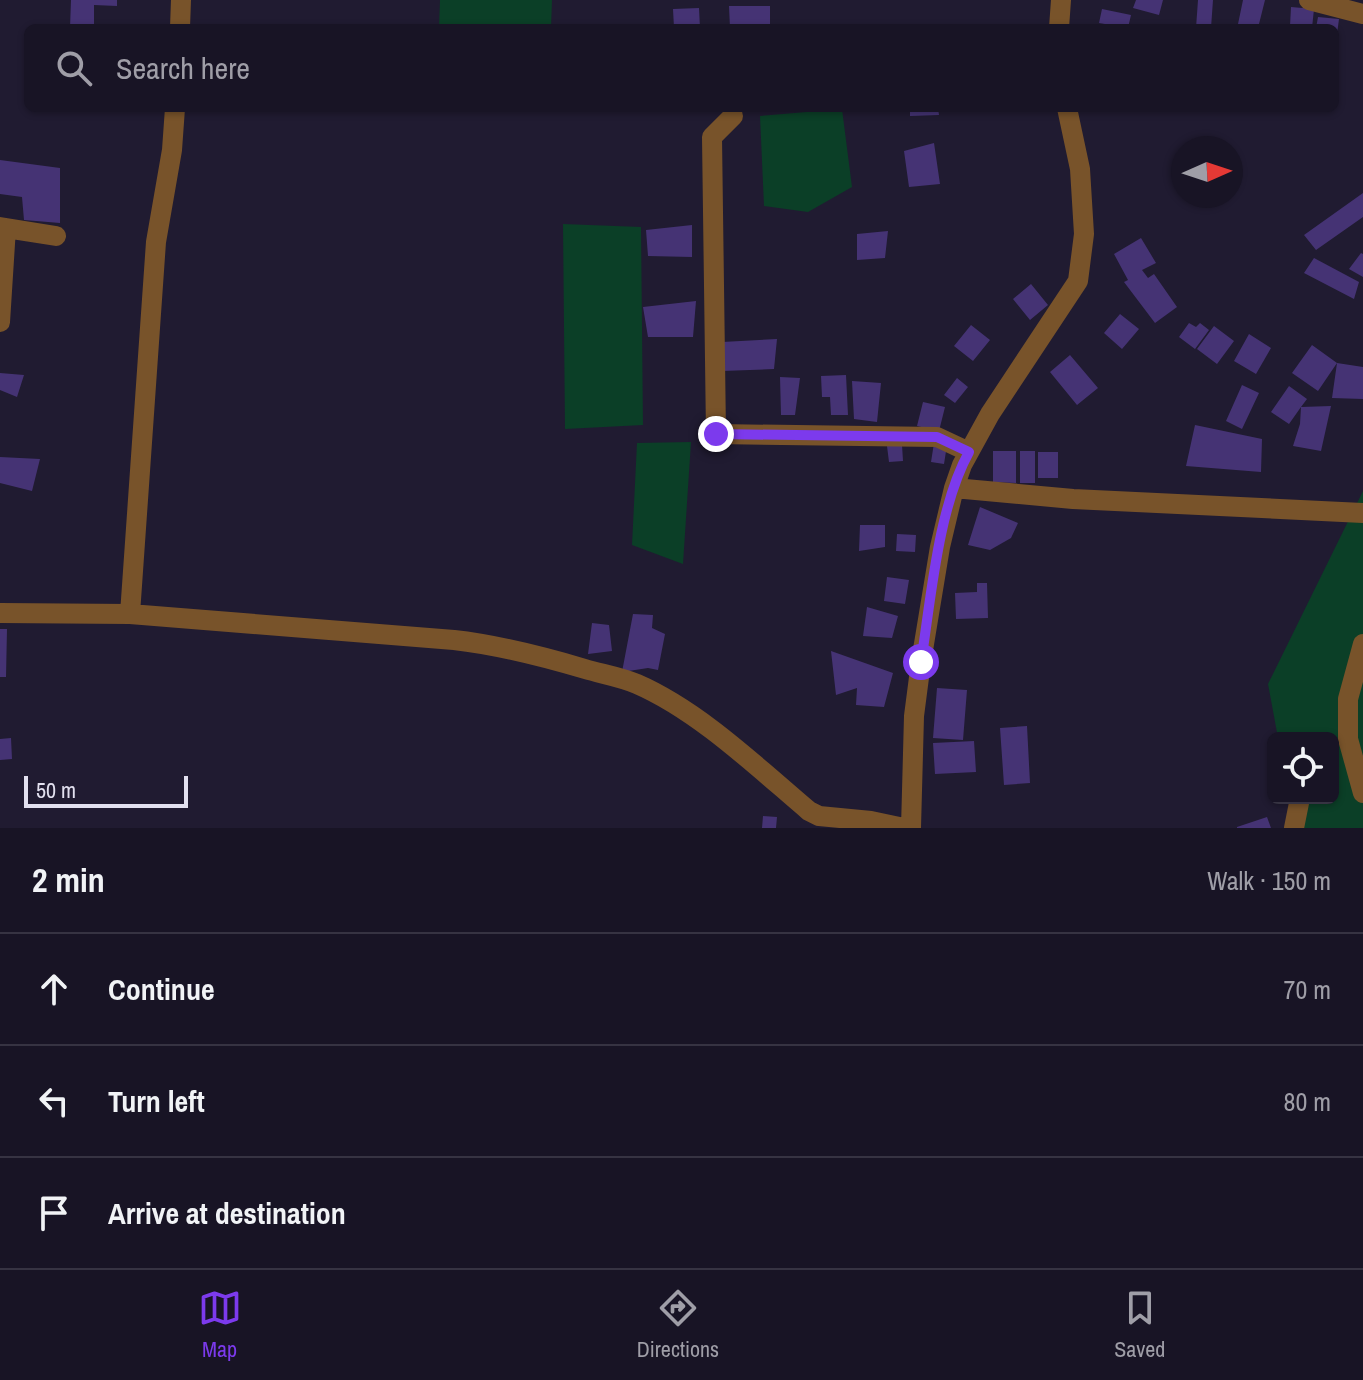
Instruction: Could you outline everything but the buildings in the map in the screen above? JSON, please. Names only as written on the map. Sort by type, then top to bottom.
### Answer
[{"type":"street","points":[[180,24],[181,0]]},
{"type":"street","points":[[1059,24],[1061,0]]},
{"type":"street","points":[[1309,0],[1363,14]]},
{"type":"street","points":[[130,614],[156,242],[172,150],[175,112]]},
{"type":"street","points":[[911,828],[914,716],[919,675],[940,547],[954,488],[990,414],[1078,281],[1084,234],[1080,169],[1068,112]]},
{"type":"street","points":[[733,116],[712,137],[716,434],[937,437],[969,452]]},
{"type":"street","points":[[0,322],[3,228],[56,236]]},
{"type":"street","points":[[954,488],[1073,499],[1363,513]]},
{"type":"street","points":[[0,613],[130,614],[492,644],[635,683],[666,699],[819,816],[904,828]]},
{"type":"street","points":[[1363,644],[1348,699],[1341,744],[1363,793]]},
{"type":"street","points":[[1294,828],[1299,804]]},
{"type":"green space","points":[[440,0],[552,0],[551,24],[439,24]]},
{"type":"green space","points":[[842,112],[852,187],[808,212],[764,206],[760,116]]},
{"type":"green space","points":[[563,224],[641,227],[643,425],[565,429]]},
{"type":"green space","points":[[691,442],[683,564],[632,545],[637,443]]},
{"type":"green space","points":[[1363,491],[1363,828],[1297,828],[1292,804],[1339,804],[1339,732],[1277,732],[1268,684]]},
{"type":"route","points":[[716,434],[937,437],[969,452],[954,488],[940,547],[921,662]]}]
